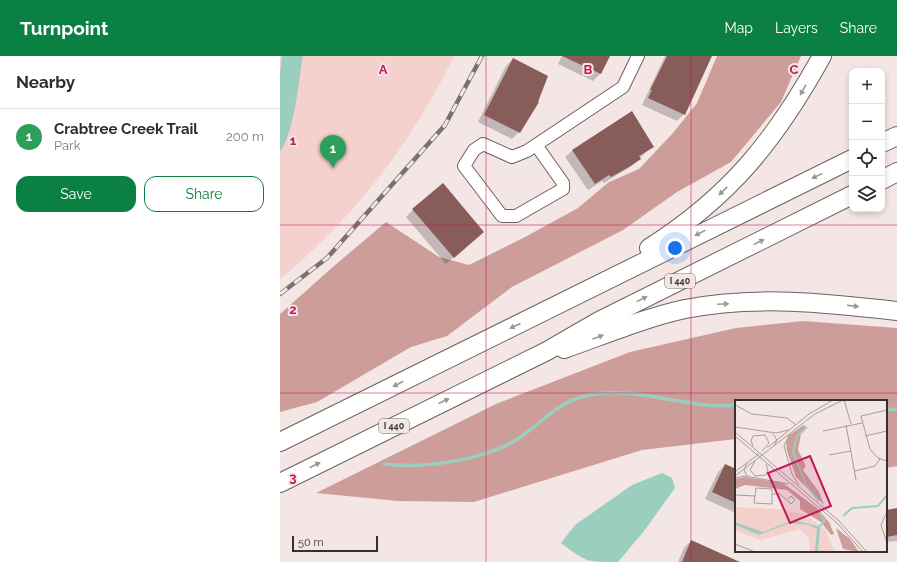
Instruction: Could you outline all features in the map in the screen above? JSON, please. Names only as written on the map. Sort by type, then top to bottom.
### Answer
[{"type":"highway","points":[[550,309],[678,230],[700,213],[738,177],[773,136],[800,96],[822,56]]},
{"type":"highway","points":[[885,142],[897,136]]},
{"type":"highway","points":[[280,442],[849,160]]},
{"type":"highway","points":[[885,178],[897,172]]},
{"type":"highway","name":"I 440","points":[[280,483],[547,350],[599,320],[849,196]]},
{"type":"highway","points":[[508,369],[659,316],[714,304],[786,301],[842,304],[897,311]]},
{"type":"street","points":[[536,145],[563,183],[563,189],[516,216],[502,216],[464,166],[474,150],[483,144],[512,157],[536,145],[624,87],[638,56]]},
{"type":"shaded area","points":[[280,56],[454,56],[420,119],[379,177],[332,231],[280,279]]},
{"type":"shaded area","points":[[282,56],[303,56],[293,119],[285,143],[280,152],[280,74]]},
{"type":"shaded area","points":[[717,56],[801,56],[781,102],[731,162],[677,192],[623,230],[512,287],[447,336],[411,347],[317,402],[280,412],[280,314],[386,222],[439,257],[469,265],[527,236],[578,208],[609,182],[639,169],[673,133],[697,103]]},
{"type":"shaded area","points":[[803,321],[897,328],[897,466],[887,468],[887,400],[735,400],[735,439],[642,450],[474,502],[398,501],[316,493],[496,404],[630,352],[736,328]]},
{"type":"shaded area","points":[[662,473],[672,478],[675,488],[644,531],[618,562],[599,562],[587,560],[561,543],[575,525],[632,485]]},
{"type":"building","points":[[562,56],[610,56],[601,74]]},
{"type":"building","points":[[667,56],[712,56],[685,115],[648,98],[652,90],[650,90]]},
{"type":"building","points":[[513,58],[548,76],[539,102],[520,133],[484,115]]},
{"type":"building","points":[[632,111],[654,147],[639,156],[641,159],[629,167],[611,177],[609,175],[595,184],[572,150]]},
{"type":"building","points":[[443,183],[484,232],[454,258],[412,209]]},
{"type":"building","points":[[725,464],[735,469],[735,503],[712,492]]},
{"type":"building","points":[[897,508],[897,535],[887,537],[887,510]]},
{"type":"building","points":[[691,540],[740,562],[682,562]]},
{"type":"waterway","points":[[384,464],[436,464],[474,457],[492,451],[522,436],[567,403],[585,396],[604,393],[623,393],[698,404],[717,406],[735,405]]},
{"type":"waterway","points":[[887,410],[897,409]]},
{"type":"railway","points":[[280,294],[327,258],[445,125],[482,56]]},
{"type":"place","name":"Crabtree Creek Trail","points":[[333,168]]}]
